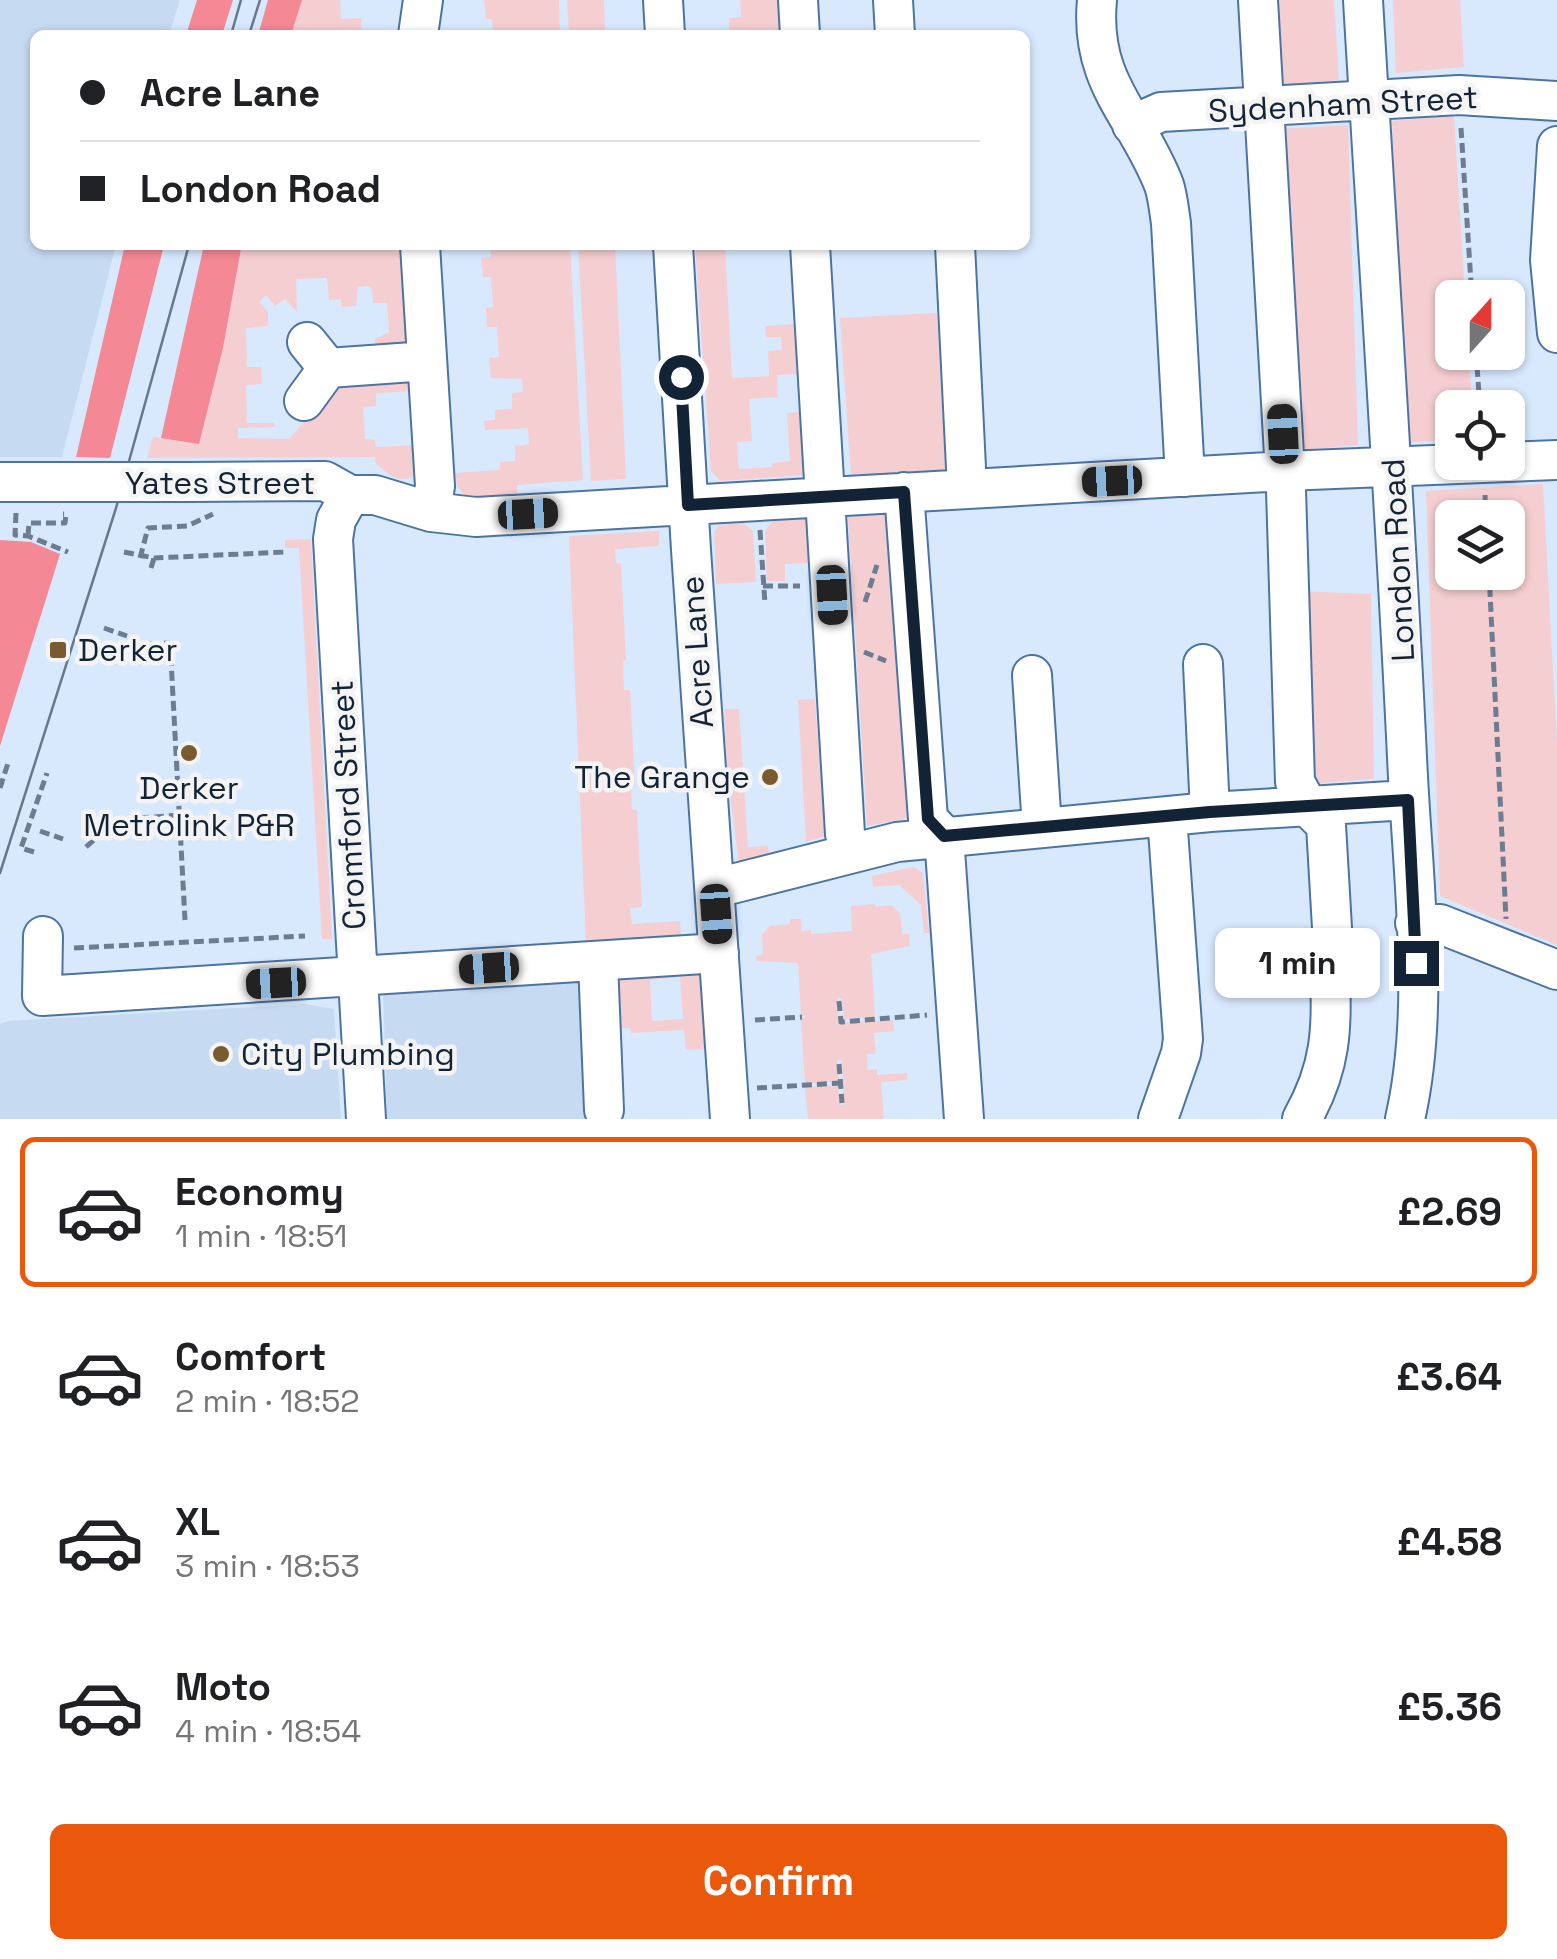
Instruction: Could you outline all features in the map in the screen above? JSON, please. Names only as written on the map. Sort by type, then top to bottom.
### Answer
[{"type":"street","points":[[419,30],[423,0]]},
{"type":"street","points":[[663,0],[665,30]]},
{"type":"street","points":[[798,0],[800,30]]},
{"type":"street","points":[[893,0],[894,30]]},
{"type":"street","points":[[1097,0],[1094,27],[1102,70],[1166,189],[1185,477]]},
{"type":"street","points":[[1258,0],[1284,471],[1295,782],[1309,808],[1326,825],[1333,945],[1330,1048],[1316,1093],[1302,1119]]},
{"type":"street","name":"London Road","points":[[1363,0],[1394,467],[1415,923],[1418,1042],[1405,1119]]},
{"type":"street","name":"Sydenham Street","points":[[1132,125],[1161,112],[1459,94],[1557,101]]},
{"type":"street","points":[[1557,146],[1550,260],[1557,333]]},
{"type":"street","points":[[420,250],[435,486],[431,512]]},
{"type":"street","name":"Acre Lane","points":[[674,250],[714,884],[737,1104]]},
{"type":"street","points":[[810,250],[845,834],[850,854]]},
{"type":"street","points":[[955,250],[968,488]]},
{"type":"street","points":[[304,401],[318,355],[427,360]]},
{"type":"street","name":"Yates Street","points":[[0,482],[325,481],[350,495],[375,495],[431,512],[476,517],[1284,471],[1557,460]]},
{"type":"street","points":[[904,492],[928,819],[944,836],[964,1119]]},
{"type":"street","name":"Cromford Street","points":[[350,495],[336,520],[334,539],[366,1119]]},
{"type":"street","points":[[1203,664],[1210,812]]},
{"type":"street","points":[[1032,675],[1042,828]]},
{"type":"street","points":[[714,884],[732,884],[897,842],[944,836],[1210,812],[1408,800]]},
{"type":"street","points":[[1158,1119],[1183,1039],[1167,816]]},
{"type":"street","points":[[1415,923],[1440,924],[1557,970]]},
{"type":"street","points":[[56,942],[42,996],[719,952]]},
{"type":"street","points":[[598,962],[604,1110]]},
{"type":"path","points":[[1459,94],[1471,280]]},
{"type":"path","points":[[140,558],[148,528],[188,526],[214,513]]},
{"type":"path","points":[[28,536],[29,524],[66,524],[66,514]]},
{"type":"path","points":[[759,517],[765,604]]},
{"type":"path","points":[[15,527],[15,535],[28,536],[68,552]]},
{"type":"path","points":[[124,552],[140,558],[286,552]]},
{"type":"path","points":[[151,568],[154,558]]},
{"type":"path","points":[[862,612],[878,560]]},
{"type":"path","points":[[764,586],[808,586]]},
{"type":"path","points":[[1490,590],[1508,951]]},
{"type":"path","points":[[104,628],[128,636]]},
{"type":"path","points":[[149,644],[170,642],[185,920]]},
{"type":"path","points":[[851,647],[917,672]]},
{"type":"path","points":[[0,788],[9,760]]},
{"type":"path","points":[[34,852],[22,848],[47,773]]},
{"type":"path","points":[[139,818],[179,816]]},
{"type":"path","points":[[86,846],[116,819]]},
{"type":"path","points":[[40,831],[64,839]]},
{"type":"path","points":[[56,942],[306,936]]},
{"type":"path","points":[[840,1001],[841,1022],[942,1014]]},
{"type":"path","points":[[740,1021],[802,1018]]},
{"type":"path","points":[[839,1064],[842,1103]]},
{"type":"path","points":[[737,1104],[841,1083]]},
{"type":"shaded area","points":[[0,0],[180,0],[171,30],[30,30],[30,250],[115,250],[62,457],[0,457]]},
{"type":"shaded area","points":[[197,0],[233,0],[224,30],[188,30]]},
{"type":"shaded area","points":[[268,0],[302,0],[293,30],[259,30]]},
{"type":"shaded area","points":[[302,0],[340,0],[341,19],[361,18],[362,30],[293,30]]},
{"type":"shaded area","points":[[484,0],[559,0],[560,30],[493,30],[492,19],[486,19]]},
{"type":"shaded area","points":[[567,0],[604,0],[605,30],[569,30]]},
{"type":"shaded area","points":[[740,0],[779,0],[781,30],[729,30],[729,18],[741,17]]},
{"type":"shaded area","points":[[1267,0],[1334,0],[1339,80],[1270,86]]},
{"type":"shaded area","points":[[1393,0],[1460,0],[1464,67],[1396,73]]},
{"type":"shaded area","points":[[1454,115],[1464,280],[1435,280],[1435,370],[1470,370],[1471,390],[1435,390],[1435,440],[1406,443],[1392,121]]},
{"type":"shaded area","points":[[1348,125],[1358,445],[1290,451],[1276,129]]},
{"type":"shaded area","points":[[124,250],[163,250],[110,458],[76,457]]},
{"type":"shaded area","points":[[203,250],[241,250],[223,348],[199,444],[161,438]]},
{"type":"shaded area","points":[[241,250],[403,250],[407,341],[404,345],[375,349],[375,339],[389,332],[387,303],[373,303],[368,286],[358,287],[356,306],[342,307],[341,299],[329,300],[327,278],[296,279],[297,312],[285,299],[275,306],[266,295],[259,302],[268,312],[268,326],[246,328],[247,367],[261,367],[262,384],[246,385],[247,423],[274,423],[275,427],[238,428],[238,438],[289,439],[340,382],[406,381],[413,391],[376,393],[376,406],[363,407],[365,439],[375,440],[376,447],[415,445],[413,477],[393,476],[376,464],[375,457],[147,458],[153,437],[199,443],[223,348]]},
{"type":"shaded area","points":[[490,250],[570,250],[583,480],[517,485],[517,495],[465,496],[457,486],[455,473],[500,470],[500,462],[515,461],[515,446],[529,444],[528,428],[485,430],[484,421],[495,420],[495,410],[512,409],[512,393],[523,392],[522,379],[491,378],[489,358],[499,357],[497,327],[487,327],[486,308],[493,307],[491,277],[483,277],[481,258],[491,257]]},
{"type":"shaded area","points":[[578,250],[615,250],[626,479],[591,481]]},
{"type":"shaded area","points":[[695,250],[725,250],[732,378],[769,376],[768,351],[782,350],[781,337],[766,337],[765,326],[794,324],[797,374],[777,375],[778,397],[749,399],[752,441],[737,442],[739,469],[772,467],[772,463],[790,461],[787,413],[800,412],[804,475],[720,481],[711,471]]},
{"type":"shaded area","points":[[937,313],[945,470],[851,475],[840,318]]},
{"type":"shaded area","points":[[1543,484],[1557,745],[1557,945],[1440,896],[1426,491]]},
{"type":"shaded area","points":[[899,513],[919,816],[867,826],[848,517]]},
{"type":"shaded area","points":[[808,519],[809,563],[785,564],[785,581],[767,581],[765,531],[774,520]]},
{"type":"shaded area","points":[[743,523],[753,531],[756,582],[716,584],[714,532],[719,525]]},
{"type":"shaded area","points":[[659,531],[659,546],[615,549],[616,563],[621,564],[624,690],[630,690],[635,787],[631,788],[632,810],[637,810],[642,907],[630,908],[632,924],[680,921],[681,937],[586,944],[569,536]]},
{"type":"shaded area","points":[[311,539],[332,939],[322,939],[299,548],[285,548],[285,540]]},
{"type":"shaded area","points":[[0,540],[31,542],[60,554],[0,746]]},
{"type":"shaded area","points":[[1297,591],[1371,594],[1374,779],[1305,784]]},
{"type":"shaded area","points":[[815,699],[825,836],[806,842],[798,700]]},
{"type":"shaded area","points":[[724,709],[739,709],[748,847],[768,846],[769,855],[739,864],[727,770]]},
{"type":"shaded area","points":[[914,867],[923,873],[929,933],[924,933],[921,905],[899,885],[873,887],[872,876]]},
{"type":"shaded area","points":[[891,905],[900,913],[902,934],[909,934],[910,946],[871,954],[875,1017],[844,1019],[842,998],[838,998],[839,1023],[893,1020],[894,1031],[874,1033],[876,1054],[867,1054],[868,1070],[877,1069],[877,1075],[907,1073],[908,1080],[881,1082],[884,1119],[808,1119],[805,1087],[838,1085],[840,1105],[844,1105],[842,1060],[837,1060],[839,1081],[805,1084],[801,1019],[806,1017],[801,1015],[798,963],[757,961],[756,956],[763,954],[762,935],[770,926],[790,924],[790,919],[801,919],[802,931],[811,930],[811,934],[852,931],[851,906]]},
{"type":"shaded area","points":[[700,971],[706,1049],[686,1050],[684,1030],[631,1033],[630,1028],[610,1029],[613,981],[628,975]],"holes":[[[680,977],[683,1019],[652,1021],[650,980]]]},
{"type":"shaded area","points":[[587,978],[596,1119],[387,1119],[383,990]]},
{"type":"shaded area","points":[[306,1004],[334,1009],[341,1119],[0,1119],[0,1024]]},
{"type":"tram line","points":[[232,30],[241,0]]},
{"type":"tram line","points":[[251,30],[260,0]]},
{"type":"tram line","points":[[0,873],[116,508],[188,250]]},
{"type":"place","name":"Derker","points":[[58,650]]},
{"type":"place","name":"Derker Metrolink P&R","points":[[189,753]]},
{"type":"place","name":"The Grange","points":[[770,777]]},
{"type":"place","name":"City Plumbing","points":[[221,1054]]},
{"type":"route","points":[[681,377],[688,505],[904,492],[928,819],[944,836],[1210,812],[1408,800],[1416,963]]}]
